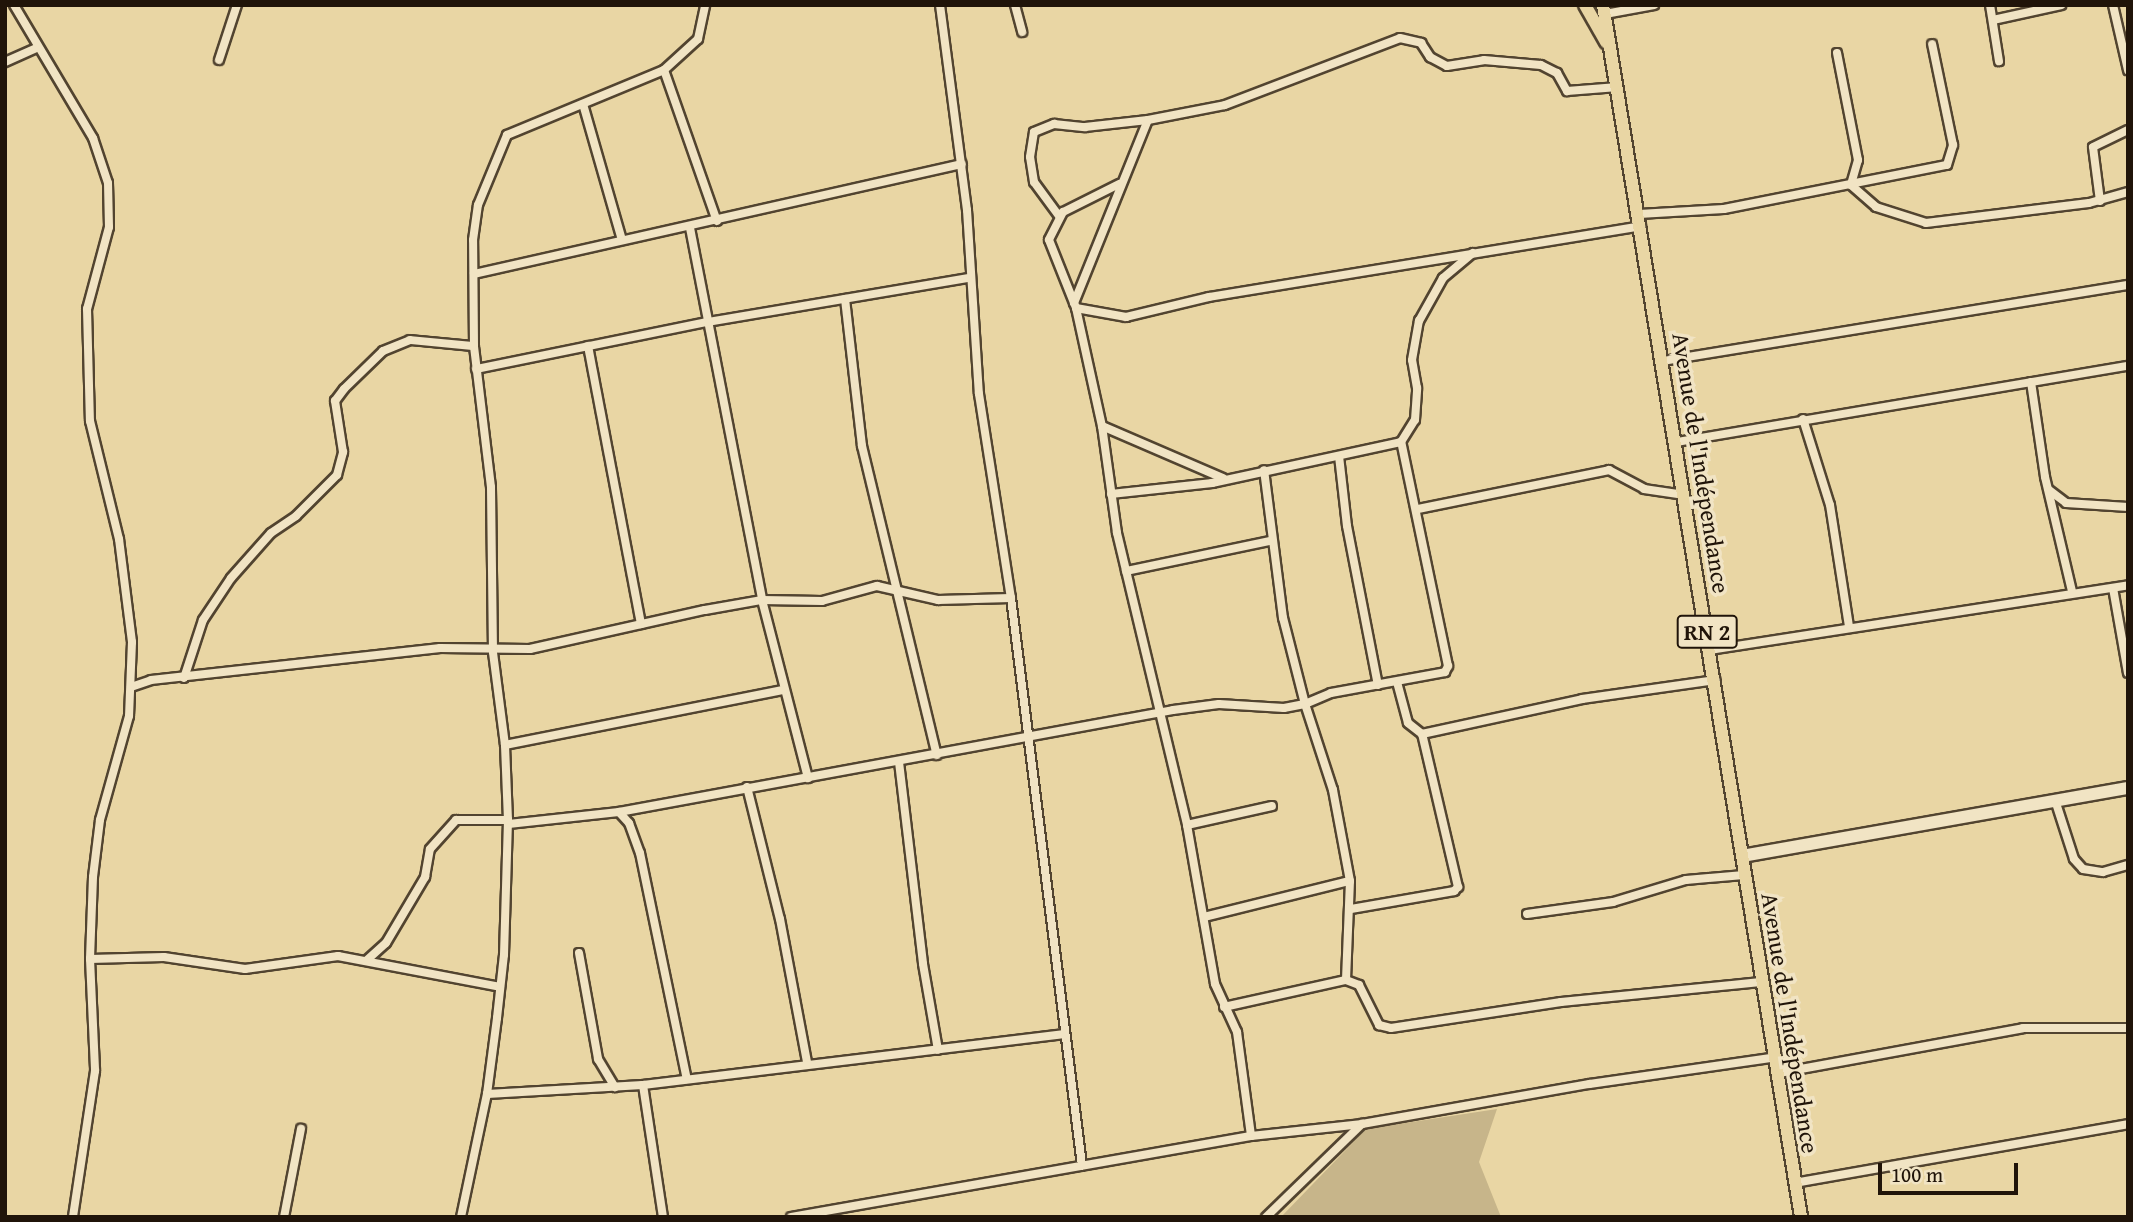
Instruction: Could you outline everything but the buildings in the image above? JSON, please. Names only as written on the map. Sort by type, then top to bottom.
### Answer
[{"type":"main road","points":[[1585,5],[1609,48]]},
{"type":"main road","name":"RN 2","points":[[1604,10],[1609,48]]},
{"type":"main road","name":"Avenue de l'Indépendance","points":[[1609,48],[1618,87],[1677,442],[1716,680],[1744,875],[1777,1058],[1801,1217]]},
{"type":"street","points":[[14,5],[93,138],[108,183],[109,227],[87,309],[90,421],[126,584],[131,687],[129,716],[100,820],[90,960],[95,1071],[73,1217]]},
{"type":"street","points":[[219,60],[237,5]]},
{"type":"street","points":[[461,1217],[487,1094],[500,987],[508,822],[505,745],[492,652],[491,487],[474,346],[473,240],[478,205],[500,144],[522,126],[664,70],[698,39],[705,5]]},
{"type":"street","points":[[940,5],[962,164],[979,394],[1011,598],[1082,1166]]},
{"type":"street","points":[[1015,5],[1022,33]]},
{"type":"street","points":[[1604,10],[1654,5]]},
{"type":"street","points":[[1990,5],[1999,61]]},
{"type":"street","points":[[1993,20],[2061,5]]},
{"type":"street","points":[[2113,5],[2128,70]]},
{"type":"street","points":[[1059,216],[1034,182],[1030,157],[1034,132],[1054,124],[1085,127],[1148,120],[1225,105],[1400,38],[1421,43],[1430,57],[1447,66],[1510,61],[1552,68],[1567,91],[1618,87]]},
{"type":"street","points":[[1075,306],[1126,317],[1209,297],[1473,253],[1640,220],[1724,209],[1947,165],[1953,145],[1931,44]]},
{"type":"street","points":[[5,62],[38,47]]},
{"type":"street","points":[[1837,53],[1858,160],[1851,185]]},
{"type":"street","points":[[664,70],[717,221]]},
{"type":"street","points":[[583,104],[622,240]]},
{"type":"street","points":[[1075,306],[1119,184],[1148,120]]},
{"type":"street","points":[[2100,201],[2094,147],[2128,130]]},
{"type":"street","points":[[474,274],[622,240],[690,228],[962,164]]},
{"type":"street","points":[[1119,184],[1059,216],[1049,240],[1075,306],[1102,426],[1111,494],[1126,571],[1187,824],[1215,984],[1237,1032],[1251,1136]]},
{"type":"street","points":[[1851,185],[1876,207],[1926,223],[2100,201],[2128,192]]},
{"type":"street","points":[[690,228],[762,600],[783,690],[808,778]]},
{"type":"street","points":[[1111,494],[1212,483],[1223,478],[1401,442],[1415,420],[1417,388],[1412,360],[1419,321],[1443,278],[1473,253]]},
{"type":"street","points":[[476,369],[708,322],[969,278]]},
{"type":"street","points":[[1068,285],[1084,279]]},
{"type":"street","points":[[1663,362],[2128,285]]},
{"type":"street","points":[[845,299],[862,446],[937,755]]},
{"type":"street","points":[[184,678],[203,620],[231,578],[271,533],[296,516],[337,475],[343,452],[335,401],[344,389],[383,351],[410,340],[474,346]]},
{"type":"street","points":[[588,346],[641,624]]},
{"type":"street","points":[[1677,442],[2128,366]]},
{"type":"street","points":[[2031,382],[2048,488],[2072,591]]},
{"type":"street","points":[[1803,419],[1830,505],[1849,626]]},
{"type":"street","points":[[1102,426],[1223,478]]},
{"type":"street","points":[[367,960],[386,943],[425,877],[430,849],[456,820],[508,822],[619,812],[1219,704],[1284,708],[1305,704],[1331,693],[1448,670],[1418,509],[1401,442]]},
{"type":"street","points":[[1339,456],[1347,526],[1378,685]]},
{"type":"street","points":[[1264,470],[1270,541],[1305,704],[1333,790],[1350,881],[1351,909],[1346,980]]},
{"type":"street","points":[[1418,509],[1609,470],[1644,489],[1685,495]]},
{"type":"street","points":[[2048,488],[2066,503],[2128,507]]},
{"type":"street","points":[[1126,571],[1270,541]]},
{"type":"street","points":[[1710,650],[2072,591],[2128,585]]},
{"type":"street","points":[[131,687],[151,680],[440,648],[492,652],[530,649],[762,600],[822,601],[877,586],[938,600],[1011,598]]},
{"type":"street","points":[[2113,588],[2128,673]]},
{"type":"street","points":[[1422,734],[1582,699],[1716,680]]},
{"type":"street","points":[[1351,909],[1454,891],[1458,887],[1422,734],[1408,723],[1397,682]]},
{"type":"street","points":[[505,745],[783,690]]},
{"type":"street","points":[[899,762],[919,936],[939,1050]]},
{"type":"street","points":[[747,787],[780,919],[807,1062]]},
{"type":"street","points":[[1742,856],[2128,788]]},
{"type":"street","points":[[2055,800],[2074,859],[2083,869],[2102,872],[2128,865]]},
{"type":"street","points":[[1187,824],[1272,806]]},
{"type":"street","points":[[619,812],[629,823],[640,853],[687,1079]]},
{"type":"street","points":[[1527,914],[1613,902],[1686,880],[1744,875]]},
{"type":"street","points":[[1204,917],[1350,881]]},
{"type":"street","points":[[579,953],[598,1059],[615,1087]]},
{"type":"street","points":[[90,960],[164,957],[245,969],[314,957],[367,960],[500,987]]},
{"type":"street","points":[[1224,1007],[1346,980],[1359,985],[1379,1025],[1391,1028],[1561,1002],[1763,982]]},
{"type":"street","points":[[1779,1073],[2023,1028],[2128,1028]]},
{"type":"street","points":[[487,1094],[643,1086],[807,1062],[939,1050],[1065,1034]]},
{"type":"street","points":[[791,1217],[1251,1136],[1362,1124],[1590,1084],[1777,1058]]},
{"type":"street","points":[[643,1086],[663,1217]]},
{"type":"street","points":[[1266,1217],[1362,1124]]},
{"type":"street","points":[[1794,1183],[2128,1124]]},
{"type":"street","points":[[284,1217],[300,1129]]},
{"type":"shaded area","points":[[1497,1109],[1479,1162],[1501,1217],[1281,1217],[1366,1129]]}]
